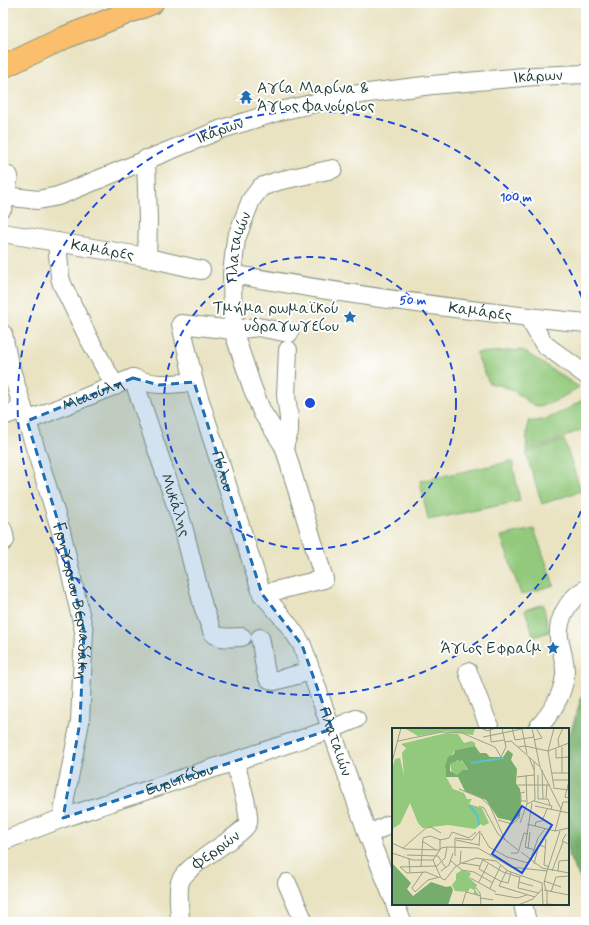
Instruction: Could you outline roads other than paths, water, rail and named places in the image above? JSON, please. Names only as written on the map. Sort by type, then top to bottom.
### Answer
[{"type":"main road","points":[[3,67],[66,37],[152,3]]},
{"type":"street","name":"Ικάρων","points":[[4,201],[38,200],[58,196],[222,129],[273,113],[352,95],[432,84],[535,76],[586,74]]},
{"type":"street","points":[[146,159],[148,220],[147,257]]},
{"type":"street","name":"Πλαταιών","points":[[332,169],[278,181],[261,188],[251,200],[236,239],[232,274],[233,330],[262,412],[284,446],[324,579],[262,594],[295,633],[302,645],[368,835],[392,895]]},
{"type":"street","points":[[4,201],[9,176]]},
{"type":"street","name":"Καμάρες","points":[[3,232],[147,257],[201,270]]},
{"type":"street","points":[[57,242],[62,284],[88,338],[115,386]]},
{"type":"street","name":"Καμάρες","points":[[232,274],[345,294],[528,317],[544,344],[586,375]]},
{"type":"street","points":[[528,317],[586,323]]},
{"type":"street","name":"Πύλου","points":[[233,330],[181,324],[194,382],[262,594]]},
{"type":"street","points":[[233,330],[258,327],[289,342],[286,395],[289,432],[284,446]]},
{"type":"street","name":"Γρηγορίου Βερναδάκη","points":[[3,334],[8,360],[61,531],[84,631],[80,722],[65,798],[63,818]]},
{"type":"street","name":"Μιαούλη","points":[[3,416],[25,415],[115,386],[133,378],[149,384],[160,385],[194,382]]},
{"type":"street","name":"Μυκάλης","points":[[133,378],[183,526],[203,606],[213,634],[219,636],[242,637]]},
{"type":"street","points":[[538,728],[549,714],[563,686],[565,673],[559,629],[563,616],[574,598],[586,589]]},
{"type":"street","points":[[260,638],[269,679],[274,681],[311,671]]},
{"type":"street","points":[[468,672],[490,728]]},
{"type":"street","name":"Ευριπίδου","points":[[3,841],[63,818],[235,762],[332,729],[356,719]]},
{"type":"street","name":"Φερρών","points":[[180,922],[179,887],[182,877],[247,826],[248,813],[235,762]]},
{"type":"street","points":[[368,835],[388,825]]},
{"type":"street","points":[[287,883],[304,922]]},
{"type":"street","points":[[395,905],[402,922]]},
{"type":"street","points":[[523,905],[527,922]]},
{"type":"place","name":"Αγία Μαρίνα & Άγιος Φανούριος","points":[[246,97]]},
{"type":"place","name":"Τμήμα ρωμαϊκού υδραγωγείου","points":[[350,317]]},
{"type":"place","name":"Άγιος Εφραίμ","points":[[553,648]]}]
